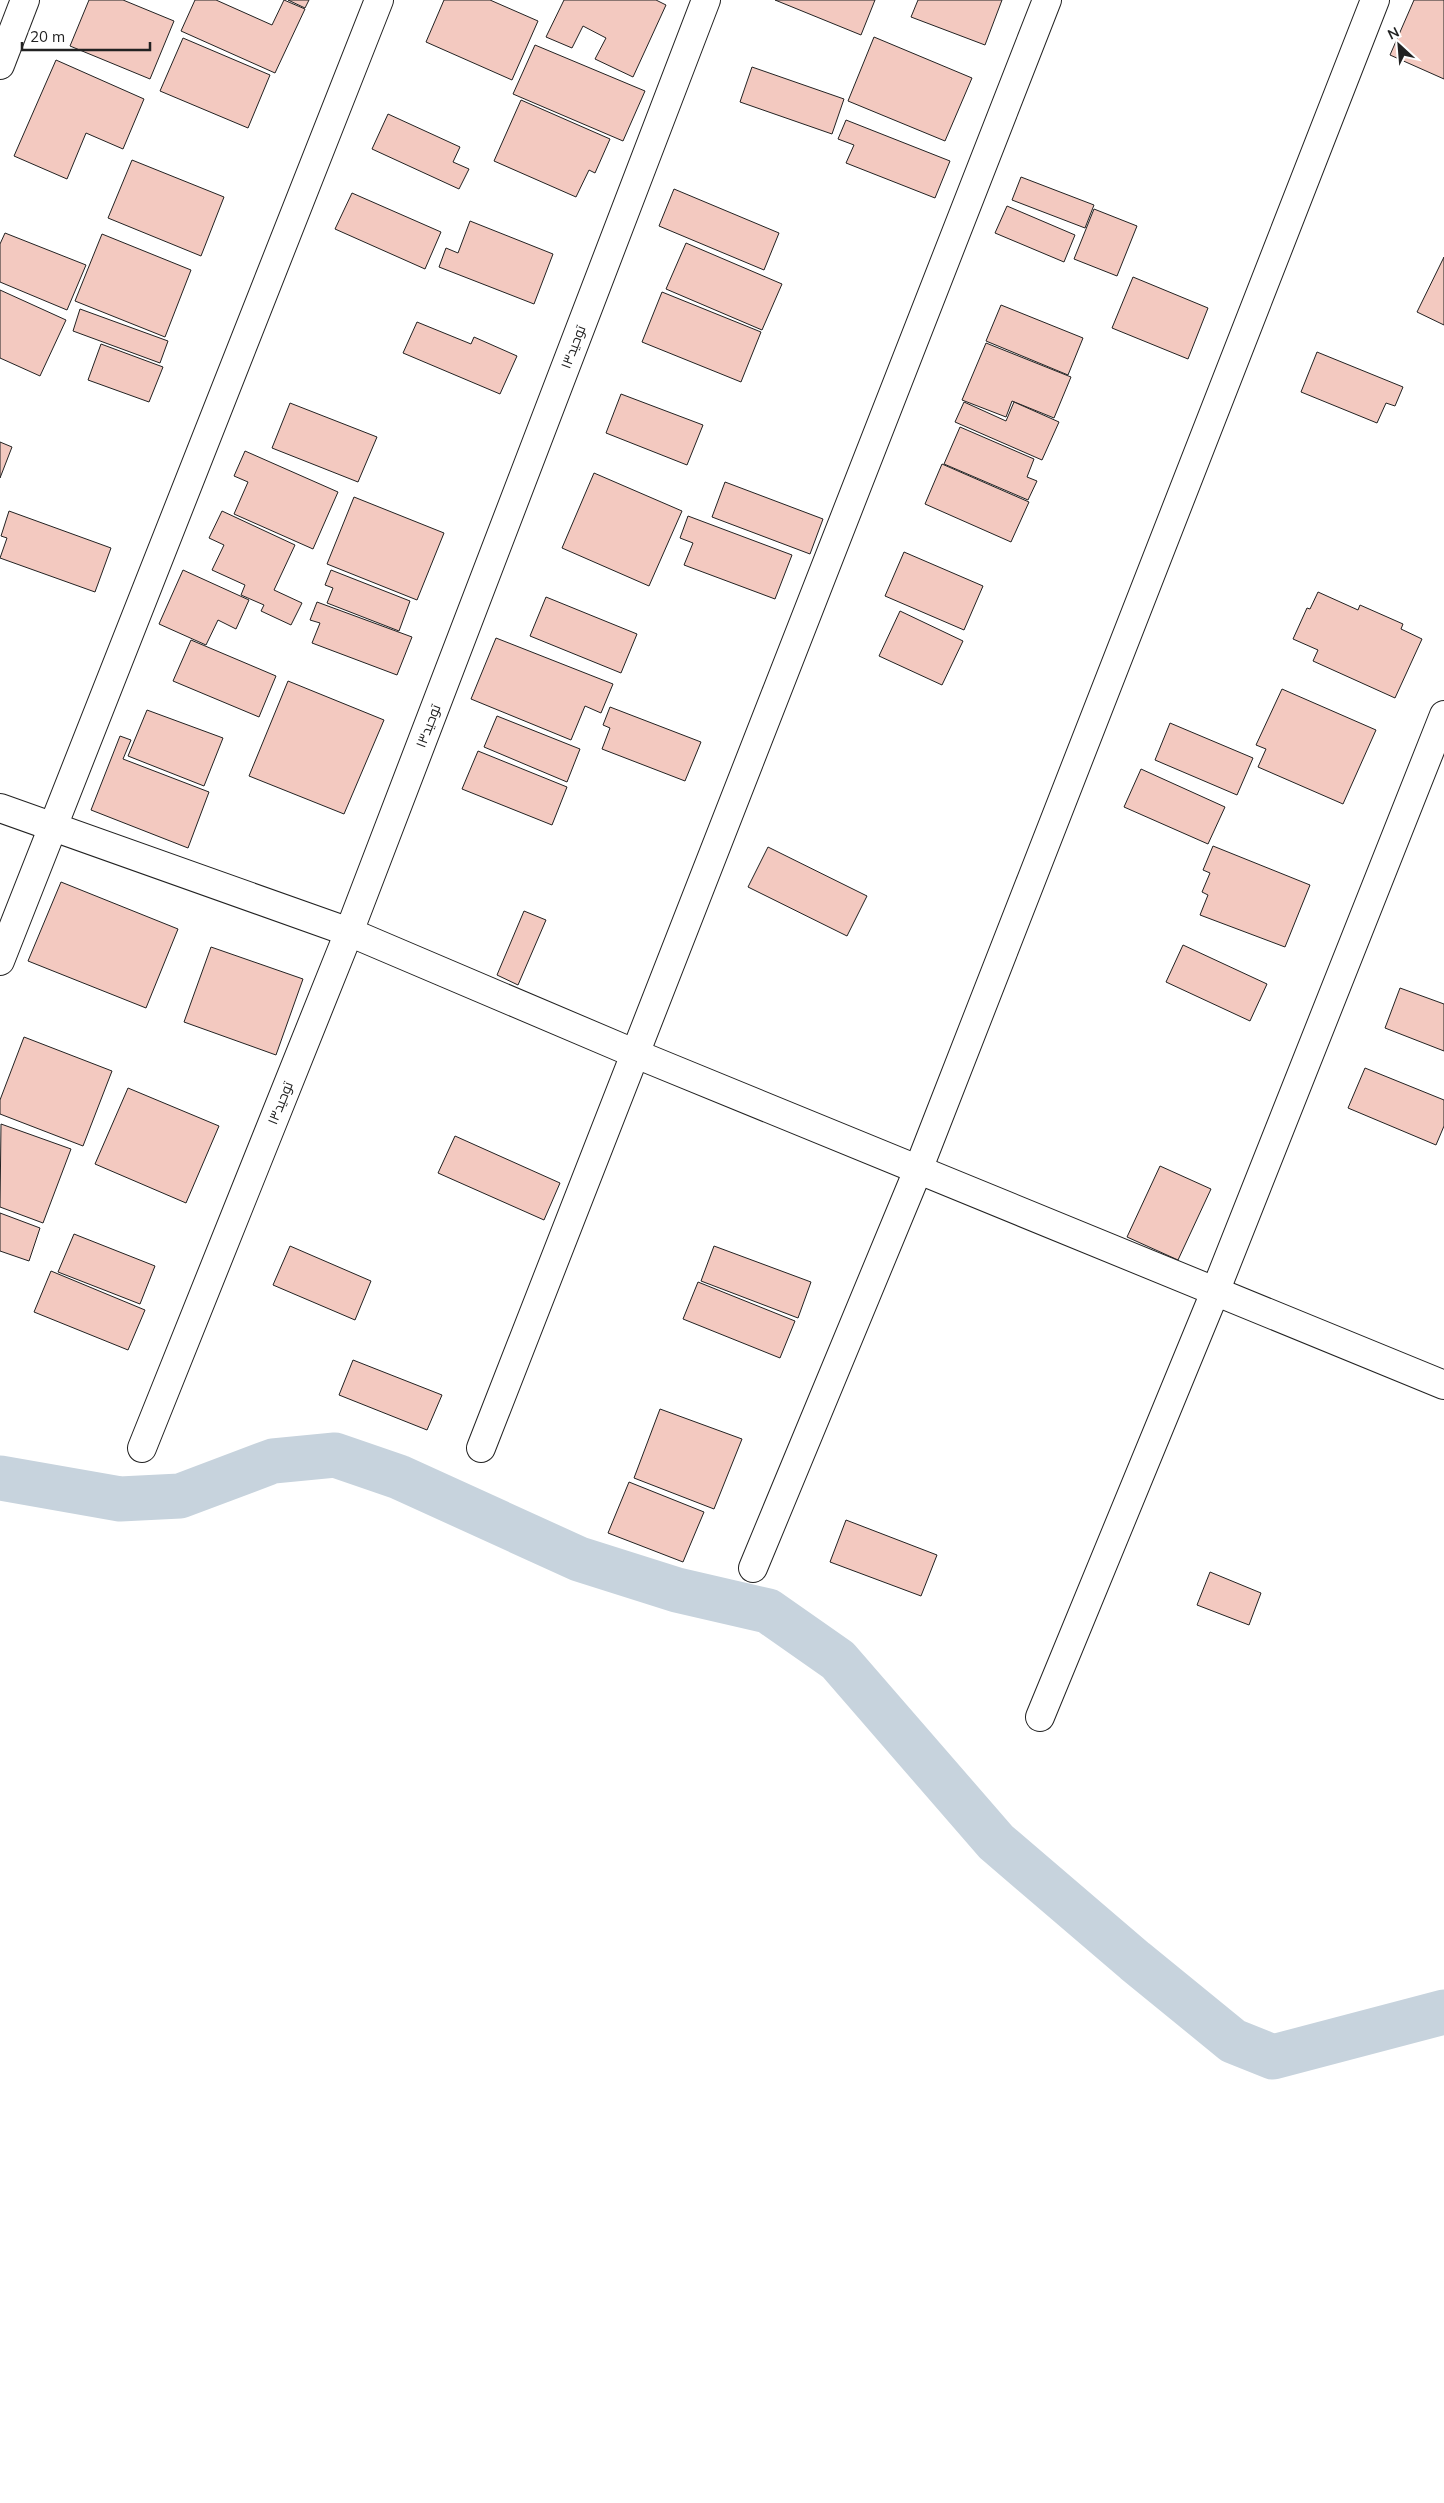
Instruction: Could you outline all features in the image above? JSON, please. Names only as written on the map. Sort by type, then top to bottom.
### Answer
[{"type":"street","points":[[0,65],[25,0]]},
{"type":"street","points":[[0,961],[379,0]]},
{"type":"street","name":"توحید۱۳","points":[[142,1448],[349,932],[706,0]]},
{"type":"street","points":[[481,1448],[1047,0]]},
{"type":"street","points":[[753,1568],[918,1170],[1375,0]]},
{"type":"street","points":[[1040,1717],[1215,1292],[1444,715]]},
{"type":"street","points":[[0,808],[349,932],[636,1054],[1444,1385]]},
{"type":"building","points":[[89,0],[123,0],[174,21],[150,79],[70,46]]},
{"type":"building","points":[[195,0],[216,0],[272,25],[284,0],[305,9],[275,73],[181,31]]},
{"type":"building","points":[[288,0],[309,0],[305,8]]},
{"type":"building","points":[[444,0],[490,0],[538,21],[512,80],[426,42]]},
{"type":"building","points":[[564,0],[656,0],[666,5],[633,77],[595,59],[606,38],[583,26],[572,48],[546,37]]},
{"type":"building","points":[[775,0],[875,0],[861,35]]},
{"type":"building","points":[[918,0],[1002,0],[985,45],[911,17]]},
{"type":"building","points":[[1414,0],[1444,0],[1444,79],[1390,55]]},
{"type":"building","points":[[874,37],[972,78],[945,141],[848,101]]},
{"type":"building","points":[[183,38],[270,75],[248,128],[160,91]]},
{"type":"building","points":[[535,45],[645,91],[623,141],[513,94]]},
{"type":"building","points":[[56,60],[144,99],[123,149],[86,133],[67,179],[14,156]]},
{"type":"building","points":[[752,67],[844,99],[832,134],[740,102]]},
{"type":"building","points":[[521,100],[610,139],[595,173],[589,170],[576,197],[494,161]]},
{"type":"building","points":[[388,114],[460,147],[453,162],[469,169],[459,189],[372,149]]},
{"type":"building","points":[[846,120],[950,161],[935,198],[846,163],[854,145],[838,139]]},
{"type":"building","points":[[132,160],[224,197],[201,256],[108,218]]},
{"type":"building","points":[[1021,177],[1094,205],[1085,228],[1012,200]]},
{"type":"building","points":[[674,189],[779,233],[764,270],[659,226]]},
{"type":"building","points":[[352,193],[441,232],[425,269],[335,229]]},
{"type":"building","points":[[1007,206],[1075,235],[1064,262],[995,233]]},
{"type":"building","points":[[1094,209],[1137,226],[1117,276],[1074,259]]},
{"type":"building","points":[[470,221],[553,254],[534,304],[439,267],[446,248],[458,253]]},
{"type":"building","points":[[5,233],[86,265],[67,310],[0,282],[0,244]]},
{"type":"building","points":[[102,234],[191,270],[165,337],[75,301]]},
{"type":"building","points":[[686,243],[782,284],[762,330],[666,289]]},
{"type":"building","points":[[1444,257],[1444,325],[1417,312]]},
{"type":"building","points":[[1133,277],[1208,308],[1188,359],[1112,328]]},
{"type":"building","points":[[0,290],[66,320],[40,376],[0,358]]},
{"type":"building","points":[[662,292],[761,332],[741,382],[642,342]]},
{"type":"building","points":[[1001,305],[1083,338],[1068,375],[986,341]]},
{"type":"building","points":[[80,309],[168,341],[160,363],[73,331]]},
{"type":"building","points":[[417,322],[471,344],[474,337],[517,356],[500,394],[403,353]]},
{"type":"building","points":[[986,343],[1071,377],[1054,418],[1012,401],[1006,417],[962,400]]},
{"type":"building","points":[[101,344],[163,367],[149,402],[88,380]]},
{"type":"building","points":[[1317,352],[1403,387],[1395,406],[1386,403],[1377,423],[1301,392]]},
{"type":"building","points":[[621,394],[703,425],[687,465],[606,433]]},
{"type":"building","points":[[964,402],[1006,421],[1014,402],[1059,422],[1042,460],[955,422]]},
{"type":"building","points":[[290,403],[377,437],[358,482],[272,448]]},
{"type":"building","points":[[960,427],[1034,459],[1027,477],[1037,481],[1028,500],[944,464]]},
{"type":"building","points":[[0,442],[12,447],[0,478]]},
{"type":"building","points":[[245,451],[338,492],[313,549],[234,514],[248,482],[234,476]]},
{"type":"building","points":[[942,464],[1029,502],[1011,542],[925,504]]},
{"type":"building","points":[[594,473],[682,511],[649,586],[562,548]]},
{"type":"building","points":[[725,482],[823,519],[810,554],[712,517]]},
{"type":"building","points":[[354,497],[444,533],[417,600],[327,564]]},
{"type":"building","points":[[9,511],[111,548],[95,592],[0,558],[7,538],[1,536]]},
{"type":"building","points":[[222,511],[295,545],[274,590],[302,603],[291,625],[261,611],[264,605],[241,595],[245,585],[212,570],[224,545],[209,538]]},
{"type":"building","points":[[688,516],[792,555],[775,599],[684,565],[693,543],[680,538]]},
{"type":"building","points":[[904,552],[983,586],[964,630],[885,596]]},
{"type":"building","points":[[183,570],[249,600],[236,629],[218,620],[206,645],[159,624]]},
{"type":"building","points":[[331,570],[410,601],[399,631],[327,603],[333,588],[325,585]]},
{"type":"building","points":[[1318,592],[1358,610],[1360,605],[1403,624],[1401,629],[1422,639],[1395,698],[1313,661],[1318,650],[1293,639],[1307,608],[1310,609]]},
{"type":"building","points":[[546,597],[637,634],[621,673],[530,636]]},
{"type":"building","points":[[317,602],[412,637],[397,675],[312,643],[320,623],[310,620]]},
{"type":"building","points":[[900,611],[963,641],[942,685],[879,656]]},
{"type":"building","points":[[496,638],[613,684],[601,713],[585,706],[571,740],[471,699]]},
{"type":"building","points":[[191,640],[276,676],[259,717],[173,681]]},
{"type":"building","points":[[288,681],[384,720],[344,814],[249,776]]},
{"type":"building","points":[[1282,689],[1376,730],[1343,804],[1258,767],[1266,749],[1256,745]]},
{"type":"building","points":[[610,707],[701,742],[685,781],[602,749],[610,728],[603,725]]},
{"type":"building","points":[[147,710],[223,738],[204,786],[128,756]]},
{"type":"building","points":[[497,716],[580,749],[567,782],[484,747]]},
{"type":"building","points":[[1170,723],[1253,758],[1237,795],[1155,760]]},
{"type":"building","points":[[120,736],[131,740],[123,759],[209,792],[188,848],[91,810]]},
{"type":"building","points":[[478,751],[567,787],[552,825],[462,789]]},
{"type":"building","points":[[1141,769],[1225,807],[1208,844],[1124,807]]},
{"type":"building","points":[[1213,846],[1310,885],[1285,947],[1200,915],[1208,895],[1202,892],[1210,873],[1203,870]]},
{"type":"building","points":[[768,847],[867,896],[847,936],[748,887]]},
{"type":"building","points":[[61,882],[178,929],[146,1008],[28,961]]},
{"type":"building","points":[[524,911],[546,920],[518,985],[497,975]]},
{"type":"building","points":[[1183,945],[1267,984],[1250,1021],[1166,982]]},
{"type":"building","points":[[211,947],[303,979],[276,1055],[184,1022]]},
{"type":"building","points":[[1400,988],[1444,1004],[1444,1051],[1385,1028]]},
{"type":"building","points":[[24,1037],[112,1071],[83,1146],[0,1114],[0,1100]]},
{"type":"building","points":[[1365,1068],[1444,1100],[1444,1126],[1436,1145],[1348,1108]]},
{"type":"building","points":[[128,1088],[219,1126],[186,1203],[95,1164]]},
{"type":"building","points":[[1,1124],[71,1149],[43,1223],[0,1207]]},
{"type":"building","points":[[455,1136],[560,1183],[544,1220],[438,1173]]},
{"type":"building","points":[[1160,1166],[1211,1189],[1178,1260],[1127,1237]]},
{"type":"building","points":[[0,1213],[40,1228],[29,1261],[0,1251]]},
{"type":"building","points":[[74,1234],[155,1266],[140,1304],[58,1272]]},
{"type":"building","points":[[290,1246],[371,1281],[355,1320],[273,1285]]},
{"type":"building","points":[[714,1246],[811,1282],[798,1318],[701,1281]]},
{"type":"building","points":[[51,1271],[145,1310],[128,1350],[34,1312]]},
{"type":"building","points":[[698,1282],[795,1321],[780,1358],[683,1319]]},
{"type":"building","points":[[353,1360],[442,1395],[427,1430],[339,1395]]},
{"type":"building","points":[[660,1409],[742,1439],[714,1509],[634,1478]]},
{"type":"building","points":[[629,1482],[704,1512],[683,1562],[608,1533]]},
{"type":"building","points":[[846,1520],[937,1555],[921,1596],[830,1562]]},
{"type":"building","points":[[1210,1572],[1261,1593],[1249,1625],[1197,1605]]},
{"type":"waterway","points":[[0,1478],[120,1499],[180,1496],[273,1461],[335,1455],[399,1477],[579,1559],[677,1590],[768,1611],[838,1660],[996,1842],[1135,1961],[1233,2041],[1273,2057],[1444,2012]]}]
